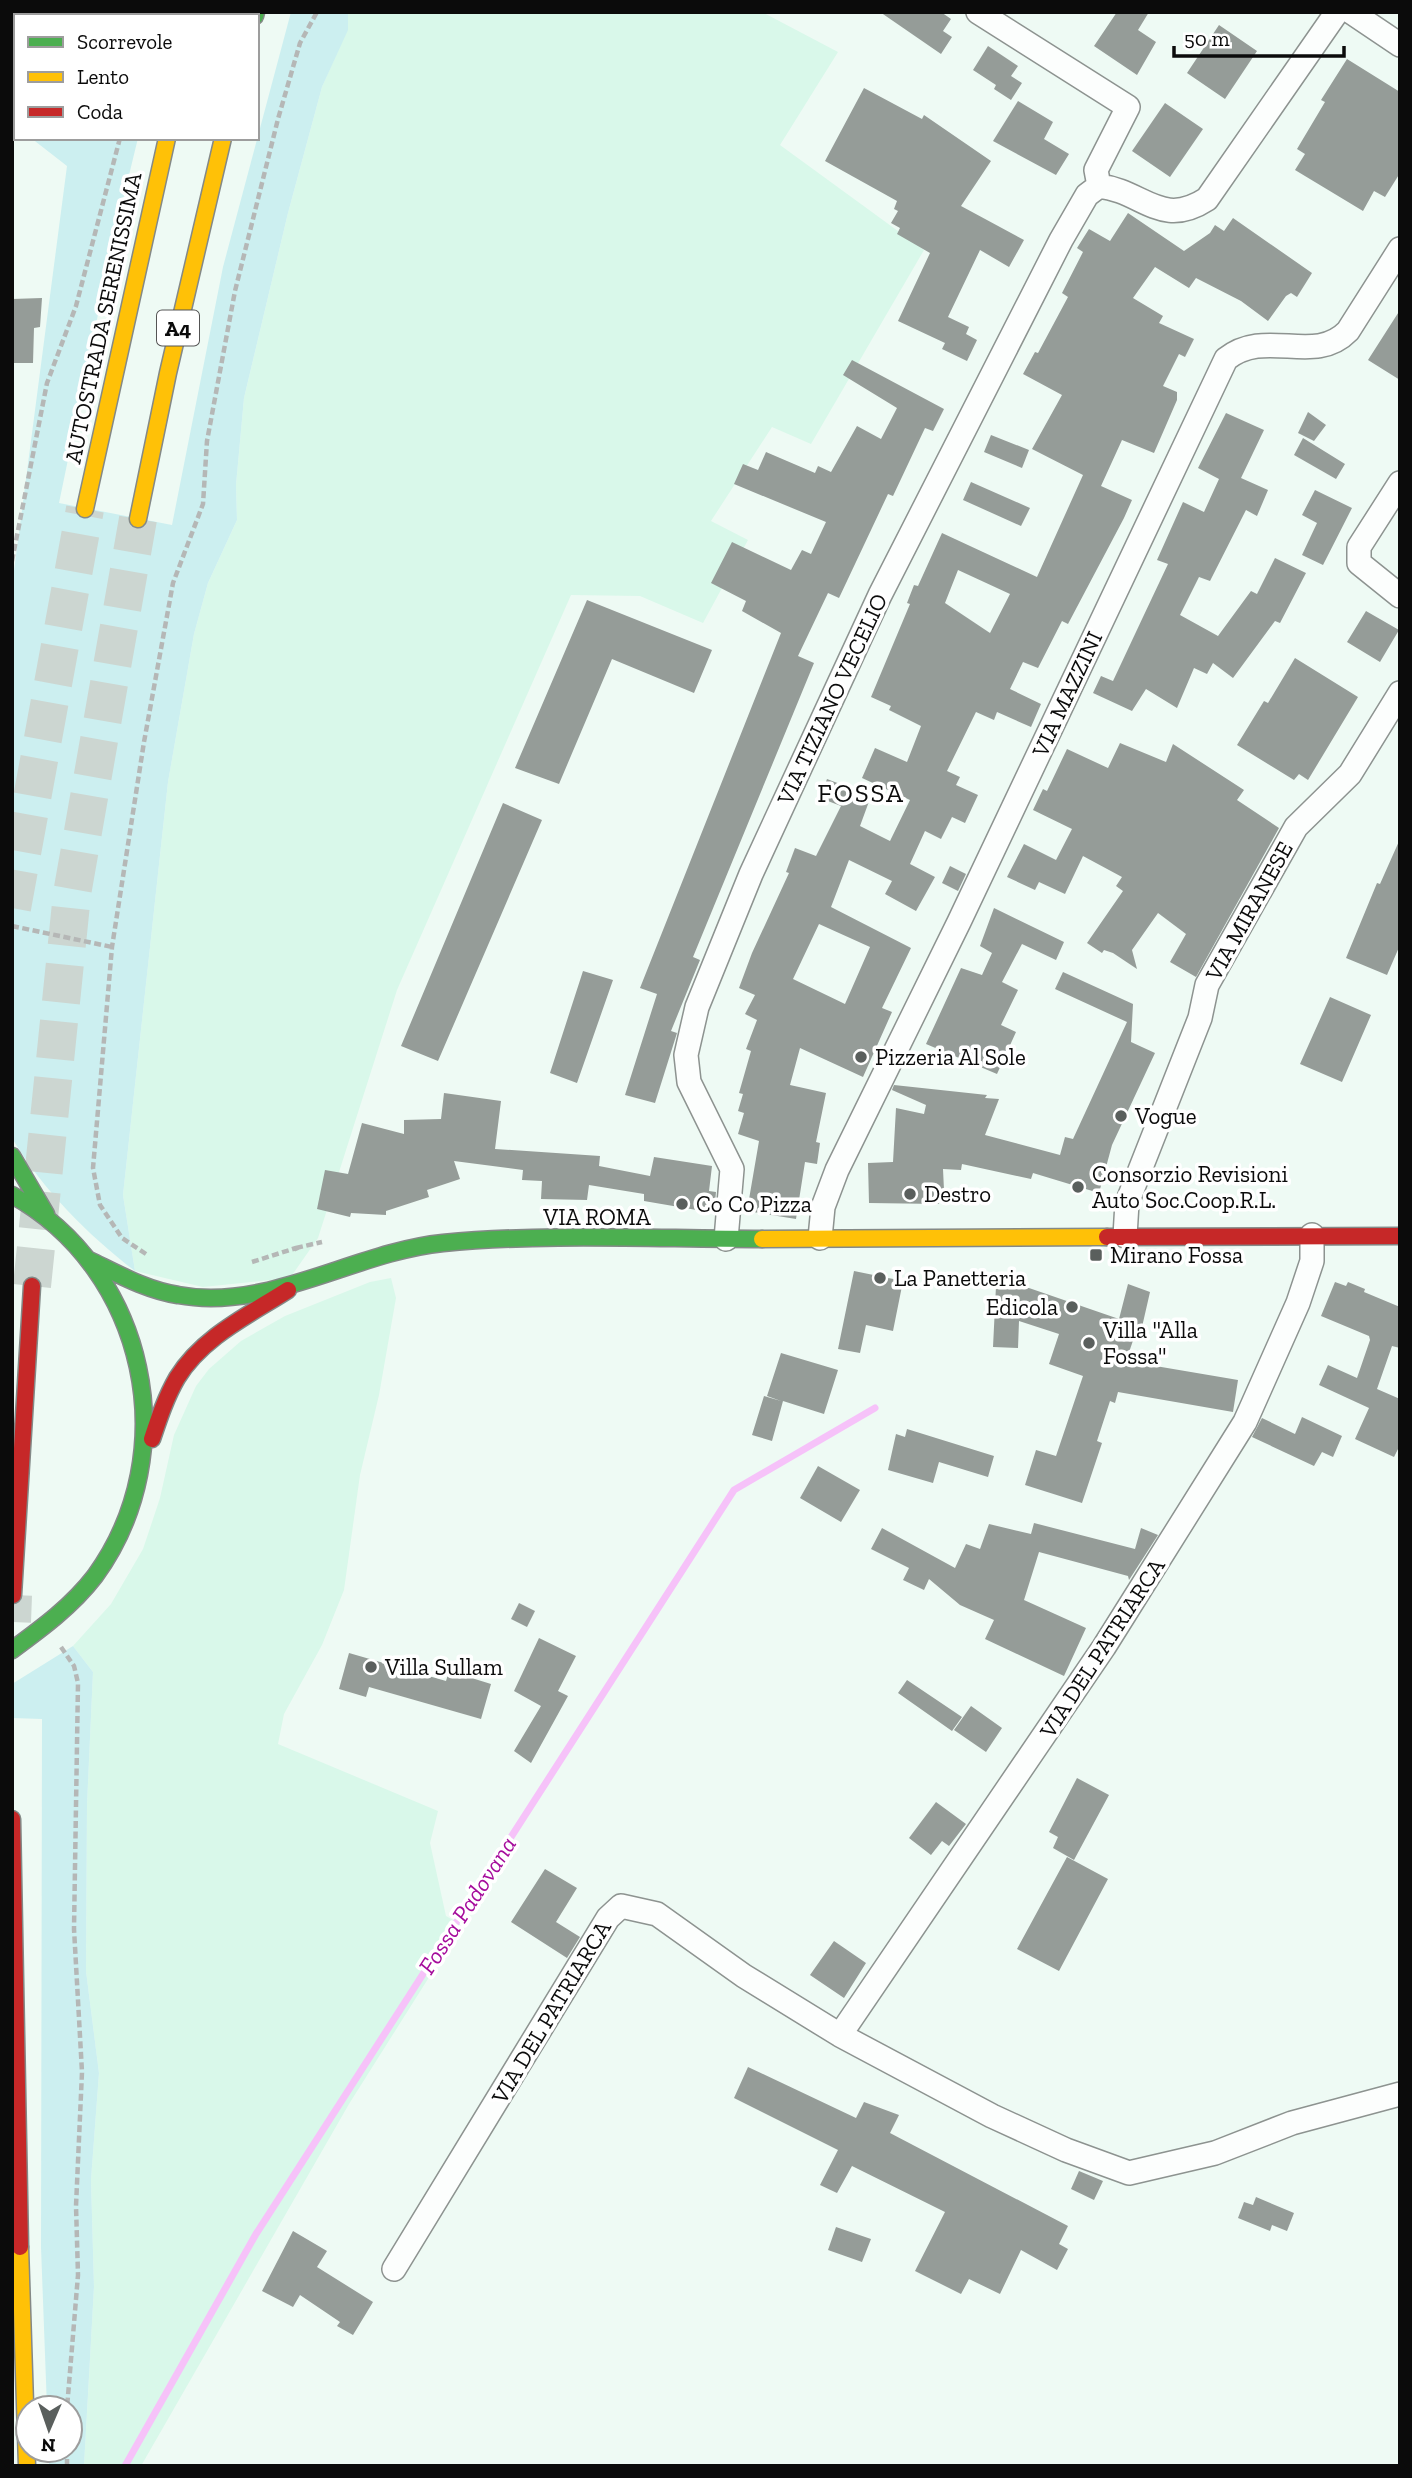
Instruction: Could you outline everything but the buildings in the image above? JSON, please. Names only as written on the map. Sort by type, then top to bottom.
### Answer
[{"type":"main road","name":"AUTOSTRADA SERENISSIMA","points":[[85,509],[167,140]]},
{"type":"main road","name":"A4","points":[[138,519],[168,373],[223,140]]},
{"type":"main road","points":[[12,1156],[51,1222]]},
{"type":"main road","points":[[12,1195],[51,1222],[89,1260],[117,1301],[135,1345],[146,1404],[142,1465]]},
{"type":"main road","name":"VIA ROMA","points":[[304,1281],[383,1255],[442,1242],[1125,1236]]},
{"type":"main road","points":[[1125,1236],[1400,1236]]},
{"type":"main road","points":[[89,1260],[150,1287],[190,1297],[304,1281]]},
{"type":"main road","points":[[12,1650],[62,1613],[105,1564],[128,1518],[142,1465],[163,1409],[184,1369],[214,1339],[304,1281]]},
{"type":"main road","points":[[13,1595],[32,1286]]},
{"type":"main road","points":[[12,1819],[17,2172],[27,2466]]},
{"type":"street","points":[[978,12],[1128,107],[1096,170],[1099,186],[1114,188],[1160,210],[1175,212],[1191,209],[1206,199],[1337,12]]},
{"type":"street","points":[[1350,12],[1400,44]]},
{"type":"street","name":"VIA TIZIANO VECELIO","points":[[726,1239],[732,1169],[689,1082],[686,1055],[697,1007],[751,874],[880,595],[1061,240],[1087,195],[1099,186]]},
{"type":"street","name":"VIA MAZZINI","points":[[820,1238],[823,1207],[837,1170],[959,922],[1226,359],[1240,348],[1261,344],[1318,347],[1337,343],[1348,331],[1400,249]]},
{"type":"street","points":[[1400,483],[1359,547],[1359,563],[1400,596]]},
{"type":"street","name":"VIA MIRANESE","points":[[1125,1236],[1127,1203],[1200,1018],[1207,985],[1296,827],[1350,774],[1400,693]]},
{"type":"street","name":"VIA DEL PATRIARCA","points":[[840,2035],[1104,1647],[1245,1422],[1298,1303],[1312,1261],[1312,1235]]},
{"type":"street","name":"VIA DEL PATRIARCA","points":[[394,2269],[608,1918],[621,1906],[657,1914],[744,1976],[840,2035],[992,2116],[1066,2150],[1129,2173],[1215,2153],[1292,2123],[1400,2094]]},
{"type":"path","points":[[149,1256],[122,1238],[100,1205],[93,1168],[112,947],[144,742],[173,583],[202,504],[207,441],[235,291],[292,69],[300,43],[317,12]]},
{"type":"path","points":[[12,561],[47,383],[76,306],[119,140]]},
{"type":"path","points":[[12,926],[112,947]]},
{"type":"path","points":[[247,1264],[296,1248],[304,1281]]},
{"type":"path","points":[[51,1652],[62,1645],[74,1666],[78,1683],[74,1929],[82,2072],[75,2206],[78,2275],[69,2394]]},
{"type":"green space","points":[[348,12],[762,12],[838,52],[780,145],[924,250],[811,444],[772,427],[711,521],[748,540],[703,623],[640,596],[571,595],[397,990],[318,1238],[290,1278],[203,1287],[135,1271],[123,1195],[168,782],[194,634],[208,583],[237,520],[236,485],[244,398],[288,213],[322,87],[347,30]]},
{"type":"green space","points":[[391,1278],[396,1298],[379,1395],[360,1475],[344,1590],[322,1645],[284,1714],[278,1744],[438,1811],[430,1843],[446,1916],[462,1925],[349,2104],[141,2466],[84,2466],[94,2287],[91,2180],[99,2073],[86,1971],[87,1805],[93,1672],[73,1646],[111,1604],[143,1549],[160,1498],[174,1435],[196,1386],[209,1369],[241,1341],[285,1316],[370,1282]]},
{"type":"shaded area","points":[[291,12],[348,12],[348,30],[322,87],[288,213],[244,398],[236,485],[237,520],[208,583],[194,634],[168,782],[123,1195],[135,1271],[100,1242],[52,1193],[12,1138],[12,586],[67,166],[34,140],[138,140],[114,237],[59,503],[172,525],[223,267]]},
{"type":"shaded area","points":[[73,1646],[93,1672],[87,1805],[86,1971],[99,2073],[91,2180],[94,2287],[84,2466],[49,2466],[84,2464],[84,2394],[46,2394],[41,2247],[42,1719],[12,1718],[12,1684]]},
{"type":"waterway","name":"Fossa Padovana","points":[[125,2466],[256,2234],[734,1490],[875,1408]]},
{"type":"tunnel","points":[[12,908],[85,509]]},
{"type":"tunnel","points":[[32,1286],[72,894],[138,519]]},
{"type":"tunnel","points":[[12,1622],[13,1595]]},
{"type":"traffic: fast","points":[[12,1156],[46,1214]]},
{"type":"traffic: fast","points":[[12,1195],[58,1228],[95,1269],[121,1316],[138,1367],[144,1421],[139,1475],[123,1527],[95,1576],[67,1607],[12,1650]]},
{"type":"traffic: fast","points":[[89,1260],[155,1289],[178,1295],[212,1298],[278,1288],[377,1257],[443,1243],[562,1237],[762,1239]]},
{"type":"traffic: slow","points":[[85,509],[167,140]]},
{"type":"traffic: slow","points":[[138,519],[168,373],[223,140]]},
{"type":"traffic: slow","points":[[762,1239],[1107,1237]]},
{"type":"traffic: slow","points":[[20,2247],[27,2466]]},
{"type":"traffic: jam","points":[[1107,1237],[1400,1236]]},
{"type":"traffic: jam","points":[[13,1595],[32,1286]]},
{"type":"traffic: jam","points":[[152,1439],[169,1393],[187,1363],[227,1328],[288,1290]]},
{"type":"traffic: jam","points":[[12,1819],[20,2247]]},
{"type":"place","name":"Pizzeria Al Sole","points":[[861,1057]]},
{"type":"place","name":"Vogue","points":[[1121,1116]]},
{"type":"place","name":"Consorzio Revisioni Auto Soc.Coop.R.L.","points":[[1078,1187]]},
{"type":"place","name":"Destro","points":[[910,1194]]},
{"type":"place","name":"Co Co Pizza","points":[[682,1204]]},
{"type":"place","name":"Mirano Fossa","points":[[1096,1255]]},
{"type":"place","name":"La Panetteria","points":[[880,1278]]},
{"type":"place","name":"Edicola","points":[[1072,1307]]},
{"type":"place","name":"Villa \"Alla Fossa\"","points":[[1089,1343]]},
{"type":"place","name":"Villa Sullam","points":[[371,1667]]},
{"type":"district","name":"FOSSA","points":[[861,793]]}]
